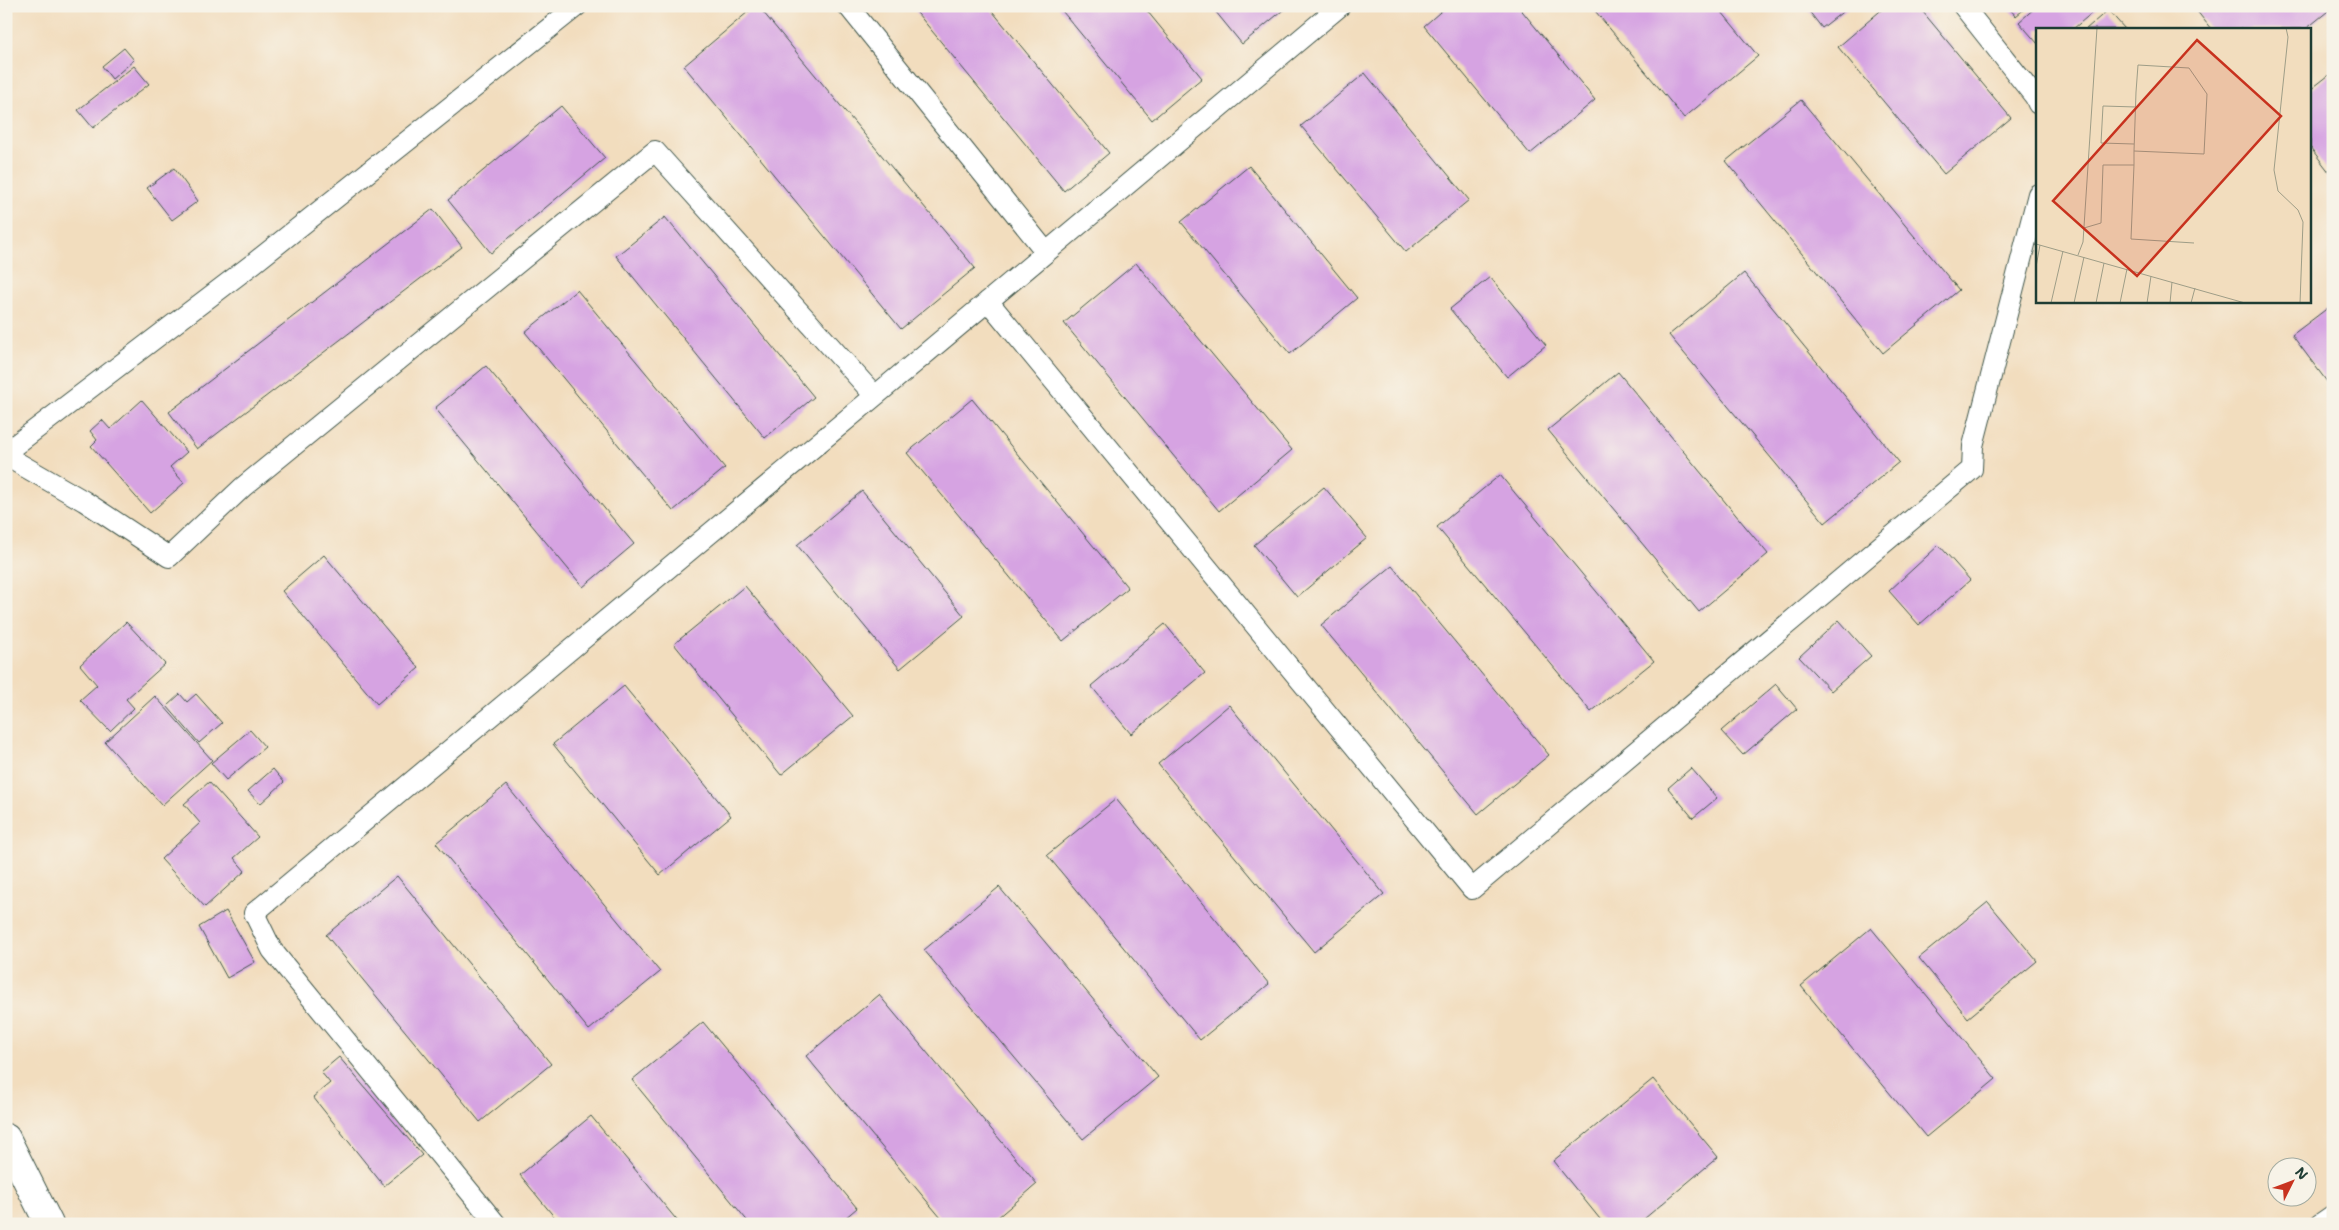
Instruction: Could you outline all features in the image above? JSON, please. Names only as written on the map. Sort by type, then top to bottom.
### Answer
[{"type":"main road","points":[[6,1138],[49,1224]]},
{"type":"lane","points":[[6,452],[254,263],[577,6]]},
{"type":"lane","points":[[848,6],[1046,252]]},
{"type":"lane","points":[[496,1224],[272,950],[254,913],[1340,6]]},
{"type":"lane","points":[[1963,6],[2036,99]]},
{"type":"lane","points":[[6,456],[84,501],[169,558],[243,487],[655,151],[875,396]]},
{"type":"lane","points":[[988,301],[1472,890],[1972,470],[1973,446],[2036,202]]},
{"type":"lane","points":[[2320,1224],[2333,1215]]},
{"type":"building","points":[[755,6],[758,6],[975,268],[901,329],[684,66]]},
{"type":"building","points":[[914,6],[988,6],[1109,153],[1064,191],[913,8]]},
{"type":"building","points":[[1058,6],[1143,6],[1202,78],[1152,120]]},
{"type":"building","points":[[1211,6],[1288,6],[1242,44]]},
{"type":"building","points":[[1447,6],[1518,6],[1595,100],[1530,154],[1424,26]]},
{"type":"building","points":[[1591,6],[1717,6],[1758,56],[1684,118]]},
{"type":"building","points":[[1805,6],[1850,6],[1822,28]]},
{"type":"building","points":[[1886,6],[1918,6],[2011,118],[1944,174],[1838,47]]},
{"type":"building","points":[[2007,6],[2028,6],[2016,16]]},
{"type":"building","points":[[2037,6],[2100,6],[2074,28],[2036,28],[2036,42],[2019,22]]},
{"type":"building","points":[[2193,6],[2333,6],[2307,28],[2210,28]]},
{"type":"building","points":[[2108,10],[2124,28],[2087,28]]},
{"type":"building","points":[[124,48],[134,60],[112,79],[102,66]]},
{"type":"building","points":[[134,66],[149,84],[93,128],[78,110]]},
{"type":"building","points":[[2333,72],[2333,177],[2312,150],[2312,88]]},
{"type":"building","points":[[1365,73],[1469,200],[1406,252],[1301,126]]},
{"type":"building","points":[[1801,100],[1959,290],[1883,353],[1726,161]]},
{"type":"building","points":[[561,106],[605,158],[491,253],[448,200]]},
{"type":"building","points":[[1249,166],[1357,298],[1290,354],[1181,222]]},
{"type":"building","points":[[174,168],[198,201],[172,220],[147,188]]},
{"type":"building","points":[[433,209],[462,247],[197,449],[169,412]]},
{"type":"building","points":[[665,217],[814,397],[765,438],[616,256]]},
{"type":"building","points":[[1136,263],[1292,450],[1219,511],[1064,323]]},
{"type":"building","points":[[1744,273],[1899,462],[1825,523],[1669,335]]},
{"type":"building","points":[[1490,277],[1546,345],[1507,377],[1450,309]]},
{"type":"building","points":[[577,290],[725,468],[673,511],[525,332]]},
{"type":"building","points":[[2333,304],[2333,379],[2328,383],[2292,335]]},
{"type":"building","points":[[486,366],[634,544],[583,587],[435,408]]},
{"type":"building","points":[[1618,372],[1768,554],[1699,612],[1548,430]]},
{"type":"building","points":[[972,399],[1128,588],[1063,641],[907,453]]},
{"type":"building","points":[[142,400],[187,452],[170,467],[184,483],[150,513],[91,446],[97,440],[90,431],[102,420],[110,429]]},
{"type":"building","points":[[1500,475],[1654,661],[1591,712],[1437,527]]},
{"type":"building","points":[[1324,487],[1367,538],[1297,597],[1254,545]]},
{"type":"building","points":[[862,491],[964,616],[900,669],[797,545]]},
{"type":"building","points":[[1939,545],[1970,580],[1919,625],[1889,591]]},
{"type":"building","points":[[324,555],[419,668],[377,704],[282,591]]},
{"type":"building","points":[[1392,566],[1549,755],[1478,814],[1321,625]]},
{"type":"building","points":[[745,586],[853,716],[781,775],[674,644]]},
{"type":"building","points":[[1839,620],[1871,656],[1831,691],[1799,657]]},
{"type":"building","points":[[126,622],[165,664],[126,699],[134,708],[110,731],[80,700],[97,685],[80,665]]},
{"type":"building","points":[[1165,624],[1205,673],[1131,734],[1091,686]]},
{"type":"building","points":[[1776,684],[1797,709],[1743,755],[1721,731]]},
{"type":"building","points":[[624,686],[731,816],[660,875],[553,744]]},
{"type":"building","points":[[180,694],[187,702],[196,694],[222,723],[199,743],[167,706]]},
{"type":"building","points":[[155,696],[212,760],[162,805],[105,742]]},
{"type":"building","points":[[1229,705],[1384,894],[1314,952],[1158,764]]},
{"type":"building","points":[[250,730],[265,747],[226,780],[211,763]]},
{"type":"building","points":[[1691,768],[1717,798],[1693,818],[1668,788]]},
{"type":"building","points":[[273,769],[284,782],[260,804],[248,791]]},
{"type":"building","points":[[209,782],[258,837],[234,858],[245,871],[205,907],[161,859],[200,823],[184,804]]},
{"type":"building","points":[[506,785],[660,972],[589,1030],[436,843]]},
{"type":"building","points":[[1116,799],[1269,984],[1200,1040],[1047,855]]},
{"type":"building","points":[[397,876],[551,1064],[480,1122],[326,935]]},
{"type":"building","points":[[999,887],[1158,1077],[1083,1139],[924,950]]},
{"type":"building","points":[[1988,902],[2037,961],[1968,1018],[1919,958]]},
{"type":"building","points":[[226,911],[255,962],[227,978],[199,927]]},
{"type":"building","points":[[1871,928],[1996,1079],[1926,1137],[1801,986]]},
{"type":"building","points":[[879,995],[1037,1184],[990,1224],[946,1224],[806,1056]]},
{"type":"building","points":[[703,1022],[857,1208],[838,1224],[750,1224],[632,1080]]},
{"type":"building","points":[[339,1057],[422,1155],[384,1186],[313,1097],[330,1083],[321,1072]]},
{"type":"building","points":[[1653,1079],[1718,1157],[1638,1224],[1604,1224],[1553,1161]]},
{"type":"building","points":[[591,1116],[680,1224],[560,1224],[520,1175]]}]
